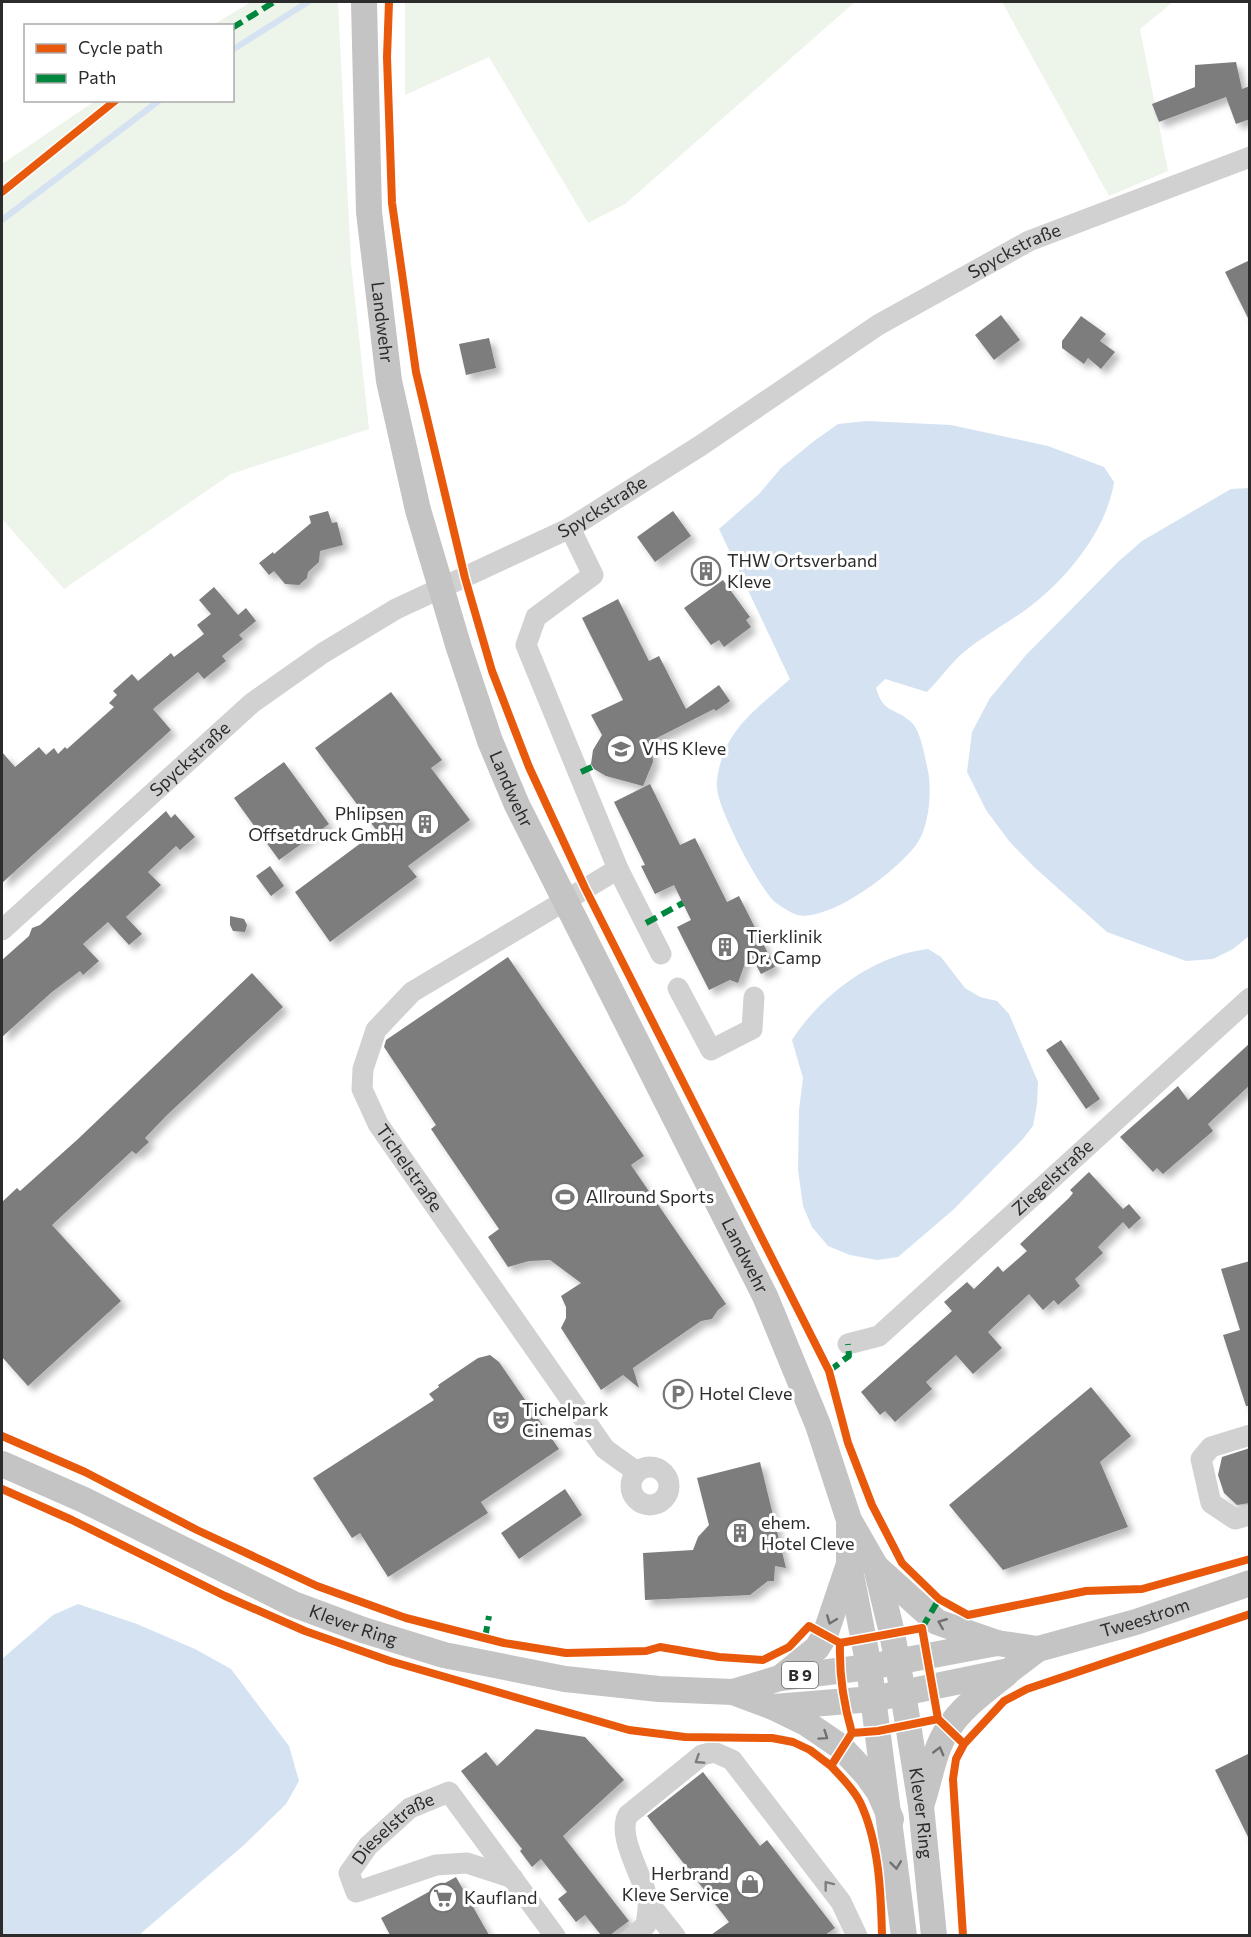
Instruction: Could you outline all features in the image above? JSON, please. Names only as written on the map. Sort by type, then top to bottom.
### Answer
[{"type":"main road","name":"Landwehr","points":[[364,2],[369,212],[389,381],[418,510],[490,741],[517,805],[563,900],[644,1053],[765,1296],[814,1415],[849,1520],[876,1567],[898,1662]]},
{"type":"main road","name":"Klever Ring","points":[[2,1464],[84,1500],[293,1604],[444,1655],[565,1679],[659,1689],[733,1692],[773,1707],[806,1723],[841,1747],[873,1784],[891,1819]]},
{"type":"main road","name":"Landwehr","points":[[849,1520],[849,1564],[869,1667]]},
{"type":"main road","points":[[780,1678],[817,1648],[825,1635],[849,1564]]},
{"type":"main road","points":[[876,1567],[937,1622],[997,1643]]},
{"type":"main road","name":"Tweestrom","points":[[903,1694],[1009,1671],[1038,1649],[1136,1622],[1250,1583]]},
{"type":"main road","name":"Tweestrom","points":[[898,1662],[997,1643],[1038,1649]]},
{"type":"main road","name":"Klever Ring","points":[[733,1692],[780,1678],[898,1662],[921,1806],[934,1935]]},
{"type":"main road","name":"Klever Ring","points":[[869,1667],[891,1819],[904,1935]]},
{"type":"main road","points":[[921,1806],[941,1741],[949,1727],[980,1695],[1009,1671]]},
{"type":"main road","name":"Klever Ring","points":[[773,1707],[873,1699],[903,1694]]},
{"type":"street","name":"Spyckstraße","points":[[2,930],[252,703],[323,653],[396,609],[570,528],[700,446],[878,325],[1029,242],[1250,157]]},
{"type":"street","points":[[570,528],[593,575],[536,617],[526,645],[563,729],[618,869],[661,954]]},
{"type":"street","name":"Tichelstraße","points":[[618,869],[412,992],[376,1030],[363,1069],[362,1089],[378,1124],[605,1449],[637,1472]]},
{"type":"street","points":[[678,988],[711,1050],[752,1029],[754,997]]},
{"type":"street","name":"Ziegelstraße","points":[[848,1344],[879,1336],[1250,998]]},
{"type":"street","points":[[1250,1435],[1211,1447],[1201,1459],[1211,1503],[1235,1519],[1250,1515]]},
{"type":"street","points":[[675,1935],[648,1902],[626,1839],[624,1822],[628,1815],[702,1755],[714,1752],[732,1760],[841,1902],[855,1927],[856,1935]]},
{"type":"street","name":"Dieselstraße","points":[[513,1878],[467,1863],[436,1866],[356,1892],[349,1873],[368,1846],[410,1808],[449,1792],[513,1878],[555,1935]]},
{"type":"street","points":[[634,1935],[646,1925],[648,1902]]},
{"type":"shaded area","points":[[251,2],[338,2],[351,263],[369,429],[231,474],[64,589],[2,519],[2,164],[94,102],[234,102],[234,24],[215,24]]},
{"type":"shaded area","points":[[405,2],[855,2],[625,204],[588,223],[489,57],[405,95]]},
{"type":"shaded area","points":[[1002,2],[1173,2],[1140,29],[1168,171],[1109,196]]},
{"type":"water","points":[[867,421],[951,425],[1048,446],[1104,467],[1114,482],[1110,500],[1095,534],[1072,566],[1046,593],[964,652],[927,692],[885,679],[876,688],[882,702],[889,709],[910,721],[920,737],[929,779],[929,808],[925,827],[918,842],[909,853],[864,891],[828,910],[811,915],[797,915],[774,901],[758,880],[731,829],[719,798],[717,778],[721,761],[733,736],[750,715],[790,679],[719,529],[759,494],[781,468],[814,441],[838,424]]},
{"type":"water","points":[[1249,488],[1249,936],[1233,949],[1213,959],[1186,961],[1107,932],[1033,866],[1009,841],[986,810],[967,772],[972,732],[990,698],[1026,655],[1118,562],[1142,541],[1231,489]]},
{"type":"water","points":[[928,949],[941,957],[965,988],[980,997],[997,1001],[1009,1014],[1038,1082],[1033,1126],[953,1210],[898,1257],[877,1260],[850,1255],[828,1246],[812,1227],[803,1206],[798,1170],[799,1110],[803,1078],[792,1040],[818,1008],[851,980],[888,959]]},
{"type":"water","points":[[78,1604],[137,1624],[195,1649],[231,1669],[289,1746],[299,1781],[286,1804],[244,1845],[139,1935],[2,1935],[2,1659],[53,1615]]},
{"type":"building","points":[[1236,62],[1242,89],[1250,86],[1250,119],[1236,124],[1226,97],[1159,122],[1152,104],[1195,87],[1195,65]]},
{"type":"building","points":[[1250,260],[1250,322],[1225,272]]},
{"type":"building","points":[[1001,315],[1020,340],[994,360],[975,335]]},
{"type":"building","points":[[1081,316],[1106,334],[1100,341],[1115,352],[1101,369],[1088,358],[1084,364],[1062,348],[1062,341]]},
{"type":"building","points":[[489,338],[496,368],[466,375],[459,344]]},
{"type":"building","points":[[328,511],[332,523],[337,522],[343,545],[320,551],[319,562],[299,585],[285,584],[274,571],[269,575],[259,563],[273,552],[274,554],[311,523],[309,516]]},
{"type":"building","points":[[673,511],[691,536],[655,562],[637,537]]},
{"type":"building","points":[[723,580],[750,617],[746,620],[751,627],[724,647],[719,640],[711,645],[684,608]]},
{"type":"building","points":[[214,587],[238,615],[246,608],[256,621],[239,635],[243,639],[222,656],[226,661],[204,679],[198,672],[153,709],[171,730],[2,883],[2,752],[15,767],[39,747],[46,755],[54,748],[58,754],[65,747],[67,749],[114,707],[109,703],[117,695],[113,691],[132,674],[138,681],[171,653],[174,657],[204,634],[197,625],[211,614],[199,600]]},
{"type":"building","points":[[618,599],[649,661],[659,656],[686,709],[719,685],[730,701],[716,711],[714,709],[651,741],[653,762],[643,786],[606,776],[594,769],[591,764],[593,750],[602,735],[591,715],[623,700],[582,618]]},
{"type":"building","points":[[391,692],[442,760],[431,768],[470,820],[408,866],[417,877],[330,942],[295,892],[377,831],[315,748]]},
{"type":"building","points":[[284,762],[329,824],[279,860],[234,798]]},
{"type":"building","points":[[650,784],[680,845],[695,838],[727,902],[739,896],[775,967],[761,974],[749,952],[738,983],[730,980],[709,990],[677,927],[691,920],[674,885],[655,894],[641,866],[645,865],[614,802]]},
{"type":"building","points":[[166,811],[171,818],[175,814],[195,837],[180,850],[176,846],[148,872],[161,885],[126,917],[142,934],[129,945],[108,922],[83,944],[99,961],[83,975],[80,971],[52,992],[2,1037],[2,960],[29,936],[32,928],[40,925]]},
{"type":"building","points":[[270,866],[284,886],[271,896],[256,876]]},
{"type":"building","points":[[230,916],[244,919],[247,925],[245,932],[233,931]]},
{"type":"building","name":"Allround Sports","points":[[508,957],[644,1156],[631,1165],[726,1304],[712,1319],[701,1321],[633,1368],[639,1388],[623,1375],[601,1390],[561,1328],[566,1318],[566,1307],[561,1296],[581,1283],[550,1260],[529,1261],[508,1267],[488,1237],[499,1229],[431,1129],[436,1125],[384,1047],[386,1040]]},
{"type":"building","points":[[252,973],[283,1007],[167,1115],[145,1138],[149,1142],[136,1154],[132,1151],[52,1225],[121,1301],[28,1386],[2,1357],[2,1202],[17,1188],[20,1191],[78,1139]]},
{"type":"building","points":[[1061,1040],[1100,1099],[1086,1109],[1046,1050]]},
{"type":"building","points":[[1250,1043],[1250,1085],[1208,1124],[1213,1131],[1163,1174],[1157,1168],[1153,1172],[1120,1137],[1178,1086],[1188,1100]]},
{"type":"building","points":[[1089,1172],[1123,1209],[1129,1204],[1141,1218],[1129,1229],[1123,1222],[1098,1247],[1103,1253],[1075,1279],[1080,1286],[1058,1305],[1054,1300],[1043,1310],[1029,1294],[988,1332],[1002,1348],[973,1374],[956,1355],[926,1382],[932,1389],[895,1422],[885,1411],[880,1415],[861,1392],[952,1311],[944,1302],[967,1282],[974,1289],[998,1266],[1003,1272],[1027,1251],[1020,1244],[1069,1198],[1073,1193],[1070,1190]]},
{"type":"building","points":[[1250,1261],[1250,1406],[1246,1406],[1223,1335],[1240,1330],[1221,1269]]},
{"type":"building","points":[[490,1355],[499,1362],[559,1449],[481,1502],[488,1513],[388,1577],[360,1533],[352,1538],[313,1478],[434,1400],[429,1394],[439,1387],[438,1385],[478,1358]]},
{"type":"building","points":[[1091,1387],[1131,1436],[1100,1462],[1128,1527],[1003,1570],[949,1505]]},
{"type":"building","points":[[1250,1448],[1250,1503],[1237,1505],[1224,1493],[1218,1475],[1222,1457]]},
{"type":"building","name":"ehem. Hotel Cleve","points":[[760,1462],[786,1568],[775,1566],[774,1581],[768,1581],[750,1595],[645,1600],[643,1553],[693,1550],[698,1537],[709,1525],[697,1478]]},
{"type":"building","points":[[565,1489],[582,1515],[519,1559],[501,1533]]},
{"type":"building","points":[[536,1729],[585,1737],[624,1780],[563,1836],[629,1921],[610,1935],[601,1935],[585,1915],[576,1922],[558,1899],[567,1892],[541,1859],[532,1867],[520,1851],[522,1849],[461,1771],[486,1752],[497,1766]]},
{"type":"building","points":[[1250,1753],[1250,1841],[1215,1770]]},
{"type":"building","name":"Herbrand Kleve Service","points":[[703,1772],[760,1846],[767,1840],[835,1928],[825,1935],[711,1935],[729,1922],[647,1816]]},
{"type":"building","name":"Kaufland","points":[[456,1877],[489,1935],[390,1935],[381,1918]]},
{"type":"waterway","points":[[234,49],[308,2]]},
{"type":"waterway","points":[[2,220],[157,102]]},
{"type":"marked path","points":[[234,27],[274,2]]},
{"type":"marked path","points":[[581,772],[592,767]]},
{"type":"marked path","points":[[646,923],[683,903]]},
{"type":"marked path","points":[[829,1371],[849,1356],[848,1344]]},
{"type":"marked path","points":[[922,1628],[939,1599]]},
{"type":"marked path","points":[[485,1638],[489,1616]]},
{"type":"cycle path","points":[[389,2],[387,57],[392,203],[416,372],[465,578],[492,671],[529,767],[585,888],[829,1371],[848,1443],[872,1505],[902,1563],[939,1599],[968,1615],[1086,1591],[1142,1589],[1250,1559]]},
{"type":"cycle path","points":[[2,192],[114,102]]},
{"type":"cycle path","points":[[2,1436],[85,1472],[197,1530],[317,1586],[406,1618],[504,1643],[566,1653],[646,1651],[660,1647],[719,1657],[763,1660],[789,1647],[809,1626],[840,1643]]},
{"type":"cycle path","points":[[2,1489],[72,1520],[225,1596],[305,1631],[390,1661],[629,1730],[685,1737],[772,1738],[793,1742],[810,1750],[831,1766]]},
{"type":"cycle path","points":[[964,1744],[1004,1701],[1027,1689],[1250,1614]]},
{"type":"cycle path","points":[[922,1628],[938,1719],[878,1731],[852,1733],[842,1688],[840,1643],[922,1628]]},
{"type":"cycle path","points":[[938,1719],[964,1744],[956,1759],[953,1779],[963,1936]]},
{"type":"cycle path","points":[[852,1733],[831,1766],[857,1797],[866,1817],[875,1850],[880,1885],[882,1936]]},
{"type":"place","name":"THW Ortsverband Kleve","points":[[706,571]]},
{"type":"place","name":"VHS Kleve","points":[[621,749]]},
{"type":"place","name":"Phlipsen Offsetdruck GmbH","points":[[425,824]]},
{"type":"place","name":"Tierklinik Dr. Camp","points":[[725,947]]},
{"type":"place","name":"Allround Sports","points":[[565,1197]]},
{"type":"place","name":"Hotel Cleve","points":[[678,1394]]},
{"type":"place","name":"Tichelpark Cinemas","points":[[501,1420]]},
{"type":"place","name":"ehem. Hotel Cleve","points":[[740,1533]]},
{"type":"place","name":"Herbrand Kleve Service","points":[[750,1884]]},
{"type":"place","name":"Kaufland","points":[[443,1898]]}]
